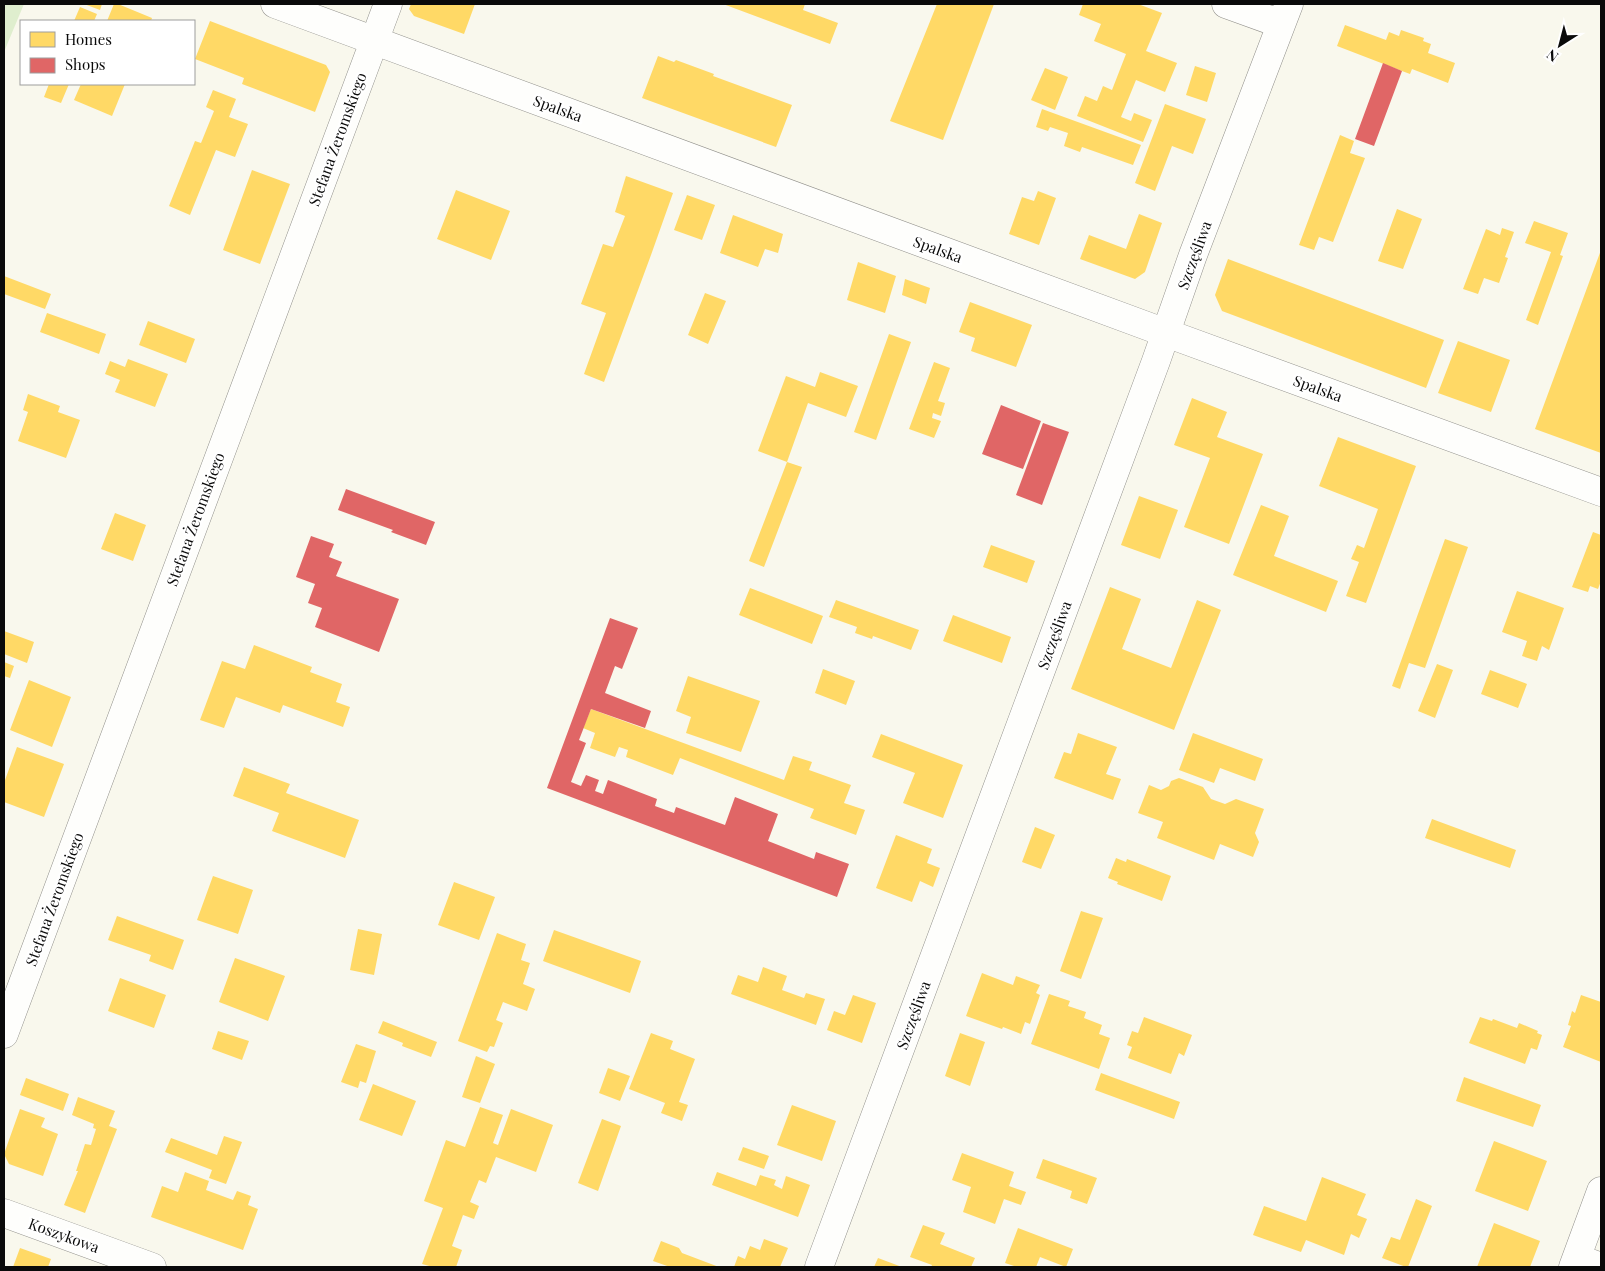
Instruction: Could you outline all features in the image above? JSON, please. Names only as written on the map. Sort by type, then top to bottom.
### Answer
[{"type":"street","name":"Spalska","points":[[275,4],[1601,492]]},
{"type":"street","name":"Stefana Żeromskiego","points":[[4,1034],[388,4]]},
{"type":"street","points":[[1226,4],[1285,14]]},
{"type":"street","name":"Szczęśliwa","points":[[819,1267],[1166,333],[1193,254],[1285,14]]},
{"type":"street","points":[[1584,1264],[1601,1191]]},
{"type":"street","name":"Koszykowa","points":[[4,1213],[152,1267]]},
{"type":"green space","points":[[4,4],[24,4],[4,52]]},
{"type":"building: Homes","points":[[84,4],[102,4],[100,10]]},
{"type":"building: Homes","points":[[114,4],[152,18],[151,20],[107,20]]},
{"type":"building: Homes","points":[[411,4],[475,4],[464,34],[414,16],[409,9]]},
{"type":"building: Homes","points":[[723,4],[805,4],[803,10],[838,23],[830,44]]},
{"type":"building: Homes","points":[[937,4],[994,4],[943,140],[890,121]]},
{"type":"building: Homes","points":[[1083,4],[1138,4],[1162,13],[1146,51],[1177,63],[1165,92],[1136,80],[1121,117],[1131,121],[1134,113],[1152,120],[1143,142],[1077,116],[1085,96],[1097,101],[1103,86],[1112,90],[1126,54],[1094,41],[1101,24],[1079,15]]},
{"type":"building: Homes","points":[[80,7],[97,14],[94,20],[74,20]]},
{"type":"building: Homes","points":[[210,21],[326,65],[330,72],[315,112],[242,84],[244,78],[195,59]]},
{"type":"building: Homes","points":[[1345,25],[1386,40],[1389,32],[1399,36],[1401,30],[1424,38],[1423,41],[1431,44],[1428,53],[1455,63],[1448,83],[1412,69],[1410,74],[1337,46]]},
{"type":"building: Homes","points":[[658,56],[674,62],[676,60],[714,74],[713,76],[792,105],[776,147],[642,98]]},
{"type":"building: Homes","points":[[1195,66],[1216,73],[1207,102],[1186,95]]},
{"type":"building: Homes","points":[[1045,68],[1068,77],[1055,110],[1031,100]]},
{"type":"building: Homes","points":[[49,85],[69,85],[61,103],[44,97]]},
{"type":"building: Homes","points":[[81,85],[125,85],[112,116],[74,100]]},
{"type":"building: Homes","points":[[213,90],[236,99],[229,117],[248,124],[235,157],[216,150],[190,215],[169,206],[195,141],[201,143],[214,111],[206,107]]},
{"type":"building: Homes","points":[[1165,104],[1206,119],[1193,154],[1172,146],[1155,191],[1135,183]]},
{"type":"building: Homes","points":[[1042,109],[1141,145],[1133,165],[1082,147],[1080,152],[1064,146],[1068,133],[1050,127],[1048,131],[1036,127]]},
{"type":"building: Homes","points":[[1340,135],[1354,141],[1350,153],[1365,158],[1333,242],[1319,237],[1314,250],[1299,245]]},
{"type":"building: Homes","points":[[252,170],[290,184],[260,264],[223,250]]},
{"type":"building: Homes","points":[[626,176],[673,193],[604,382],[584,374],[606,313],[581,304],[603,244],[613,247],[625,216],[615,212]]},
{"type":"building: Homes","points":[[456,190],[510,211],[491,260],[437,239]]},
{"type":"building: Homes","points":[[1038,191],[1056,198],[1039,245],[1009,234],[1022,197],[1034,201]]},
{"type":"building: Homes","points":[[687,195],[715,205],[702,240],[674,230]]},
{"type":"building: Homes","points":[[1397,209],[1422,219],[1403,269],[1378,261]]},
{"type":"building: Homes","points":[[1139,214],[1162,223],[1145,272],[1135,279],[1080,259],[1089,235],[1126,249]]},
{"type":"building: Homes","points":[[733,215],[783,234],[778,253],[765,249],[758,267],[720,253]]},
{"type":"building: Homes","points":[[1534,221],[1568,233],[1560,255],[1563,256],[1538,325],[1526,320],[1551,252],[1525,243]]},
{"type":"building: Homes","points":[[1502,228],[1514,232],[1505,257],[1508,258],[1499,283],[1484,278],[1478,294],[1463,289],[1486,229],[1500,235]]},
{"type":"building: Homes","points":[[1601,250],[1601,453],[1535,429]]},
{"type":"building: Homes","points":[[1228,259],[1444,340],[1426,388],[1222,311],[1215,295]]},
{"type":"building: Homes","points":[[858,262],[896,276],[885,313],[847,300]]},
{"type":"building: Homes","points":[[4,276],[51,294],[45,309],[4,294]]},
{"type":"building: Homes","points":[[905,279],[930,288],[926,304],[902,295]]},
{"type":"building: Homes","points":[[705,293],[726,301],[708,344],[688,335]]},
{"type":"building: Homes","points":[[970,302],[1032,325],[1016,367],[971,351],[975,338],[959,332]]},
{"type":"building: Homes","points":[[47,313],[106,334],[99,354],[40,332]]},
{"type":"building: Homes","points":[[148,321],[195,339],[186,363],[139,345]]},
{"type":"building: Homes","points":[[889,334],[911,342],[876,440],[854,432]]},
{"type":"building: Homes","points":[[1458,341],[1510,360],[1491,412],[1438,393]]},
{"type":"building: Homes","points":[[128,359],[168,374],[155,407],[115,392],[120,380],[105,374],[110,361],[125,367]]},
{"type":"building: Homes","points":[[934,362],[950,368],[938,401],[945,403],[941,416],[933,413],[932,418],[941,421],[934,438],[909,429]]},
{"type":"building: Homes","points":[[820,372],[858,386],[846,417],[808,403],[787,462],[758,451],[786,376],[815,387]]},
{"type":"building: Homes","points":[[28,394],[60,406],[58,412],[80,420],[66,458],[18,441],[28,412],[23,410]]},
{"type":"building: Homes","points":[[1192,398],[1227,412],[1217,437],[1263,454],[1229,544],[1184,527],[1210,458],[1174,445]]},
{"type":"building: Homes","points":[[1338,437],[1416,466],[1366,603],[1346,596],[1359,562],[1351,559],[1357,545],[1364,548],[1378,509],[1319,486]]},
{"type":"building: Homes","points":[[787,462],[802,467],[764,567],[749,561]]},
{"type":"building: Homes","points":[[1139,496],[1178,510],[1160,559],[1121,545]]},
{"type":"building: Homes","points":[[1261,505],[1289,516],[1274,556],[1338,581],[1326,612],[1233,575]]},
{"type":"building: Homes","points":[[115,513],[146,525],[133,561],[101,549]]},
{"type":"building: Homes","points":[[1593,532],[1601,535],[1601,581],[1598,589],[1590,586],[1588,592],[1572,587]]},
{"type":"building: Homes","points":[[1445,539],[1468,547],[1425,668],[1409,663],[1400,689],[1392,686]]},
{"type":"building: Homes","points":[[991,545],[1035,561],[1027,583],[983,567]]},
{"type":"building: Homes","points":[[1110,587],[1141,599],[1122,649],[1171,668],[1197,600],[1221,610],[1174,730],[1071,689]]},
{"type":"building: Homes","points":[[750,588],[823,616],[812,644],[739,615]]},
{"type":"building: Homes","points":[[1517,591],[1564,608],[1549,650],[1542,646],[1537,661],[1522,656],[1527,641],[1502,632]]},
{"type":"building: Homes","points":[[836,600],[919,630],[911,650],[873,636],[872,639],[855,633],[857,627],[829,617]]},
{"type":"building: Homes","points":[[953,615],[1011,637],[1002,663],[943,641]]},
{"type":"building: Homes","points":[[4,631],[34,642],[27,663],[4,654]]},
{"type":"building: Homes","points":[[254,645],[312,667],[310,672],[342,684],[336,702],[350,707],[343,727],[283,705],[280,713],[236,697],[224,728],[200,720],[222,661],[245,669]]},
{"type":"building: Homes","points":[[4,662],[14,666],[10,678],[4,676]]},
{"type":"building: Homes","points":[[1437,664],[1453,670],[1435,718],[1418,711]]},
{"type":"building: Homes","points":[[823,669],[855,681],[846,705],[815,693]]},
{"type":"building: Homes","points":[[1490,670],[1527,684],[1518,708],[1481,694]]},
{"type":"building: Homes","points":[[688,676],[760,701],[741,752],[686,733],[691,717],[676,711]]},
{"type":"building: Homes","points":[[29,680],[71,697],[52,747],[10,730]]},
{"type":"building: Homes","points":[[591,709],[784,780],[793,756],[812,762],[809,770],[851,785],[844,803],[865,810],[856,835],[810,818],[814,809],[680,758],[673,775],[626,757],[628,750],[619,747],[615,757],[590,748],[595,733],[583,728]]},
{"type":"building: Homes","points":[[1078,733],[1117,747],[1106,774],[1121,779],[1113,800],[1054,778],[1064,752],[1071,754]]},
{"type":"building: Homes","points":[[1193,733],[1263,759],[1255,781],[1220,768],[1214,783],[1179,770]]},
{"type":"building: Homes","points":[[881,734],[963,765],[943,818],[903,803],[915,773],[872,757]]},
{"type":"building: Homes","points":[[17,747],[64,764],[44,817],[4,802],[4,783]]},
{"type":"building: Homes","points":[[244,767],[290,784],[286,793],[359,820],[345,858],[272,831],[279,813],[233,796]]},
{"type":"building: Homes","points":[[1179,778],[1203,787],[1211,799],[1225,804],[1236,799],[1264,809],[1255,833],[1259,842],[1253,857],[1220,844],[1214,860],[1157,838],[1163,822],[1138,813],[1149,785],[1161,790],[1169,786],[1171,781]]},
{"type":"building: Homes","points":[[1432,819],[1516,850],[1510,868],[1425,838]]},
{"type":"building: Homes","points":[[1035,827],[1055,835],[1041,869],[1022,862]]},
{"type":"building: Homes","points":[[896,835],[932,849],[927,863],[940,868],[933,887],[920,881],[912,902],[876,888]]},
{"type":"building: Homes","points":[[1116,858],[1126,862],[1127,859],[1171,876],[1162,901],[1117,884],[1118,882],[1108,878]]},
{"type":"building: Homes","points":[[213,876],[253,890],[238,934],[197,920]]},
{"type":"building: Homes","points":[[454,882],[495,897],[479,940],[438,925]]},
{"type":"building: Homes","points":[[1081,911],[1103,918],[1081,979],[1060,971]]},
{"type":"building: Homes","points":[[117,916],[184,940],[173,970],[149,961],[151,955],[108,940]]},
{"type":"building: Homes","points":[[358,929],[382,934],[374,975],[350,970]]},
{"type":"building: Homes","points":[[554,930],[641,961],[630,993],[543,961]]},
{"type":"building: Homes","points":[[497,933],[526,944],[521,960],[530,963],[523,984],[535,989],[527,1011],[503,1002],[496,1020],[503,1023],[494,1047],[490,1046],[487,1052],[458,1041]]},
{"type":"building: Homes","points":[[235,958],[285,976],[268,1021],[219,1002]]},
{"type":"building: Homes","points":[[763,967],[787,976],[782,990],[804,998],[806,993],[825,999],[816,1025],[731,994],[738,975],[758,982]]},
{"type":"building: Homes","points":[[982,973],[1013,985],[1016,976],[1040,985],[1036,993],[1040,995],[1030,1024],[1025,1022],[1021,1034],[966,1016]]},
{"type":"building: Homes","points":[[120,978],[166,995],[154,1028],[108,1011]]},
{"type":"building: Homes","points":[[1049,994],[1070,1001],[1068,1006],[1086,1012],[1084,1018],[1102,1025],[1099,1034],[1110,1038],[1099,1069],[1031,1044]]},
{"type":"building: Homes","points":[[853,995],[876,1003],[862,1043],[827,1030],[834,1011],[845,1015]]},
{"type":"building: Homes","points":[[1581,995],[1601,1002],[1601,1062],[1563,1047],[1571,1026],[1568,1025],[1572,1011],[1575,1013]]},
{"type":"building: Homes","points":[[1144,1017],[1192,1035],[1184,1056],[1179,1053],[1171,1074],[1128,1058],[1132,1047],[1127,1045],[1132,1031],[1138,1033]]},
{"type":"building: Homes","points":[[1480,1017],[1492,1021],[1493,1019],[1517,1028],[1519,1023],[1538,1031],[1537,1033],[1542,1035],[1537,1050],[1531,1048],[1525,1064],[1469,1043]]},
{"type":"building: Homes","points":[[383,1021],[437,1042],[431,1057],[402,1046],[403,1043],[378,1033]]},
{"type":"building: Homes","points":[[218,1031],[249,1041],[242,1060],[212,1049]]},
{"type":"building: Homes","points":[[651,1033],[673,1041],[670,1049],[695,1059],[679,1102],[688,1105],[682,1121],[661,1113],[665,1103],[629,1089]]},
{"type":"building: Homes","points":[[960,1033],[985,1042],[970,1086],[945,1076]]},
{"type":"building: Homes","points":[[356,1044],[376,1051],[366,1083],[360,1081],[358,1088],[341,1082]]},
{"type":"building: Homes","points":[[476,1056],[495,1064],[480,1103],[462,1097]]},
{"type":"building: Homes","points":[[608,1068],[630,1076],[620,1101],[599,1093]]},
{"type":"building: Homes","points":[[1101,1073],[1180,1102],[1174,1119],[1095,1090]]},
{"type":"building: Homes","points":[[1464,1077],[1541,1105],[1533,1127],[1456,1101]]},
{"type":"building: Homes","points":[[26,1078],[69,1094],[63,1111],[20,1095]]},
{"type":"building: Homes","points":[[373,1084],[416,1101],[402,1136],[359,1120]]},
{"type":"building: Homes","points":[[78,1097],[115,1111],[109,1126],[117,1129],[85,1213],[64,1205],[78,1171],[76,1171],[85,1144],[91,1145],[96,1129],[93,1128],[94,1124],[72,1115]]},
{"type":"building: Homes","points":[[792,1105],[836,1121],[822,1161],[777,1145]]},
{"type":"building: Homes","points":[[480,1107],[503,1115],[493,1143],[498,1145],[511,1109],[553,1125],[536,1172],[496,1157],[486,1183],[479,1180],[470,1202],[479,1206],[474,1219],[463,1215],[452,1246],[462,1250],[456,1267],[433,1267],[422,1264],[443,1208],[424,1201],[446,1140],[465,1147]]},
{"type":"building: Homes","points":[[20,1109],[45,1118],[41,1127],[58,1134],[43,1176],[9,1164],[4,1154]]},
{"type":"building: Homes","points":[[602,1119],[621,1126],[598,1191],[578,1183]]},
{"type":"building: Homes","points":[[224,1136],[242,1142],[226,1184],[209,1178],[212,1170],[165,1152],[171,1138],[217,1155]]},
{"type":"building: Homes","points":[[1494,1141],[1547,1161],[1528,1211],[1475,1191]]},
{"type":"building: Homes","points":[[743,1147],[769,1156],[764,1169],[738,1160]]},
{"type":"building: Homes","points":[[962,1153],[1014,1172],[1009,1186],[1026,1192],[1021,1205],[1004,1199],[995,1224],[963,1212],[971,1187],[952,1180]]},
{"type":"building: Homes","points":[[1043,1159],[1097,1178],[1087,1204],[1070,1198],[1072,1191],[1036,1178]]},
{"type":"building: Homes","points":[[185,1172],[209,1181],[206,1190],[233,1200],[237,1191],[251,1196],[248,1205],[258,1209],[243,1250],[151,1217],[162,1186],[178,1192]]},
{"type":"building: Homes","points":[[717,1172],[756,1186],[760,1175],[776,1180],[774,1185],[782,1189],[786,1176],[810,1185],[798,1217],[712,1185]]},
{"type":"building: Homes","points":[[1322,1177],[1366,1194],[1357,1215],[1367,1219],[1359,1238],[1351,1234],[1344,1255],[1306,1240],[1301,1252],[1253,1235],[1264,1206],[1306,1221]]},
{"type":"building: Homes","points":[[1416,1199],[1432,1206],[1408,1267],[1406,1267],[1382,1258],[1391,1237],[1400,1240]]},
{"type":"building: Homes","points":[[1494,1223],[1540,1241],[1530,1267],[1477,1267]]},
{"type":"building: Homes","points":[[923,1225],[945,1233],[940,1244],[975,1258],[971,1267],[931,1267],[932,1265],[910,1257]]},
{"type":"building: Homes","points":[[1018,1228],[1073,1249],[1066,1267],[1040,1257],[1036,1267],[1017,1267],[1005,1263]]},
{"type":"building: Homes","points":[[764,1239],[788,1248],[780,1267],[734,1267],[738,1256],[745,1259],[750,1246],[760,1250]]},
{"type":"building: Homes","points":[[661,1241],[679,1248],[682,1253],[719,1267],[670,1267],[653,1261]]},
{"type":"building: Homes","points":[[20,1248],[51,1259],[48,1267],[13,1267]]},
{"type":"building: Homes","points":[[878,1258],[902,1267],[874,1267]]},
{"type":"building: Shops","points":[[1383,63],[1402,71],[1374,146],[1355,139]]},
{"type":"building: Shops","points":[[1001,405],[1041,421],[1023,469],[982,454]]},
{"type":"building: Shops","points":[[1043,423],[1069,432],[1042,505],[1016,495]]},
{"type":"building: Shops","points":[[346,489],[435,522],[426,545],[391,532],[393,530],[338,510]]},
{"type":"building: Shops","points":[[311,536],[334,544],[329,557],[342,562],[336,576],[399,599],[379,652],[315,627],[322,608],[308,603],[315,584],[296,577]]},
{"type":"building: Shops","points":[[610,618],[638,628],[622,669],[615,666],[605,693],[651,711],[645,728],[591,709],[579,740],[586,743],[571,782],[581,786],[586,775],[599,780],[595,791],[603,794],[608,780],[657,799],[655,806],[674,813],[676,807],[725,825],[735,797],[778,814],[768,841],[814,859],[816,852],[849,864],[837,897],[547,788]]}]
